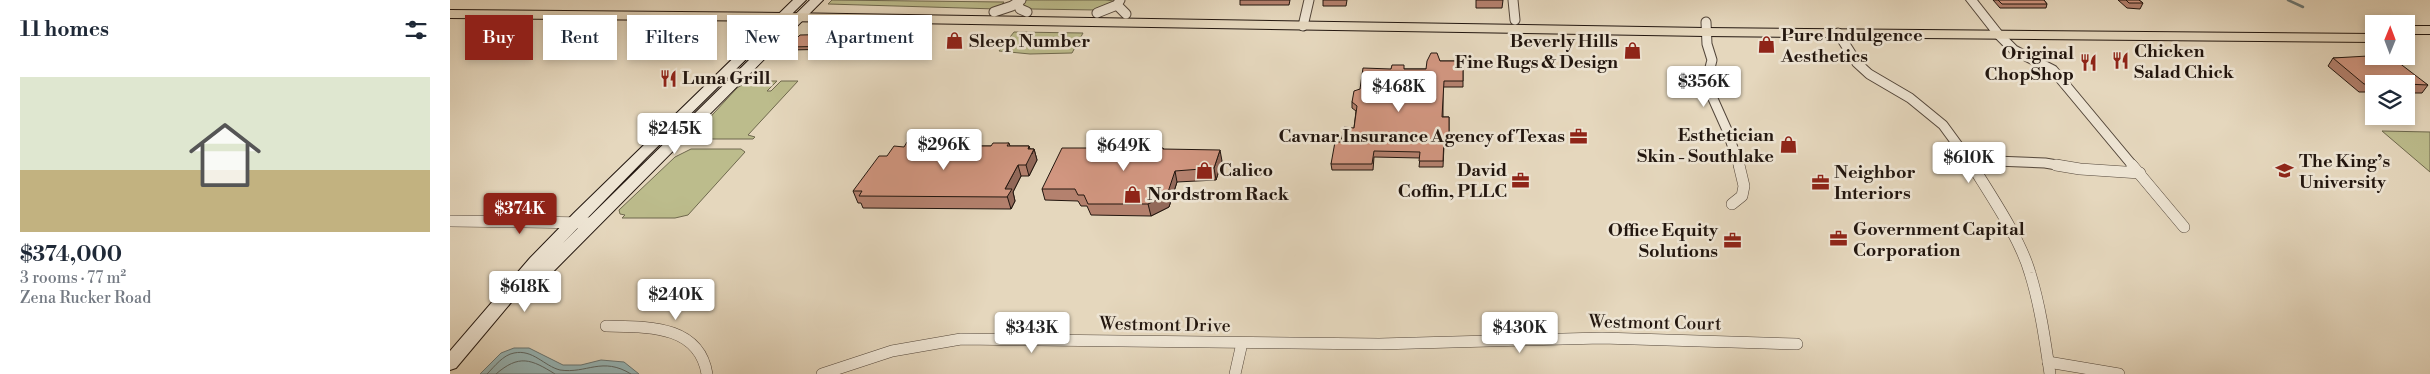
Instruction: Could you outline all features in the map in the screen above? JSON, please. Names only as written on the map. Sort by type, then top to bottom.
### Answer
[{"type":"main road","points":[[450,5],[800,8],[994,12],[1022,5],[1097,14],[1121,6],[1304,21],[1514,20],[1838,33],[1995,30],[2365,38]]},
{"type":"main road","points":[[471,341],[548,249],[654,140],[800,8]]},
{"type":"main road","points":[[450,363],[674,143],[800,8]]},
{"type":"main road","points":[[450,14],[800,8],[1304,21],[1706,27],[1995,30],[2365,30]]},
{"type":"main road","points":[[2415,30],[2430,30]]},
{"type":"main road","points":[[2415,39],[2430,39]]},
{"type":"main road","points":[[674,143],[670,135],[684,111]]},
{"type":"main road","points":[[641,175],[663,146],[654,140]]},
{"type":"street","points":[[1304,21],[1309,0]]},
{"type":"street","points":[[1513,0],[1514,20]]},
{"type":"street","points":[[1971,0],[2014,50],[2043,63],[2053,70],[2184,227]]},
{"type":"street","points":[[1706,27],[1706,44],[1712,60],[1706,83],[1727,130],[1744,186],[1742,196],[1732,204]]},
{"type":"street","points":[[1838,33],[1856,63],[1870,74],[1910,98],[1944,125],[1970,160],[2005,219],[2030,272],[2044,332],[2049,368],[2119,374]]},
{"type":"street","points":[[1970,160],[2045,162],[2080,169],[2140,173]]},
{"type":"street","points":[[450,221],[591,223]]},
{"type":"street","points":[[606,326],[657,329],[684,337],[702,355],[707,374]]},
{"type":"street","name":"Westmont Court","points":[[1242,343],[1379,344],[1602,338],[1797,344]]},
{"type":"street","name":"Westmont Drive","points":[[822,374],[892,351],[961,339],[1242,343]]},
{"type":"street","points":[[1235,374],[1242,343]]},
{"type":"green space","points":[[832,0],[1004,2],[997,9],[828,4]]},
{"type":"green space","points":[[1025,0],[1115,1],[1112,5],[1096,10],[1032,9],[1022,4]]},
{"type":"green space","points":[[1014,32],[1083,33],[1072,53],[1030,54],[999,51]]},
{"type":"green space","points":[[755,77],[762,81],[777,81],[767,91],[771,91],[781,81],[798,81],[748,135],[755,137],[753,139],[701,139],[703,136],[699,135],[703,125],[737,88]]},
{"type":"green space","points":[[2382,131],[2430,132],[2430,172]]},
{"type":"green space","points":[[691,149],[741,149],[745,152],[688,215],[675,218],[622,218],[625,215],[620,214],[619,210],[675,157]]},
{"type":"water","points":[[514,348],[529,348],[563,365],[581,365],[601,360],[624,362],[639,374],[480,374],[501,353]]},
{"type":"building","points":[[1998,0],[2044,0],[2047,4],[2002,4]]},
{"type":"building","points":[[2126,0],[2139,0],[2143,3],[2129,3]]},
{"type":"building","points":[[800,35],[808,35],[808,47],[798,47],[798,37]]},
{"type":"building","points":[[1431,53],[1437,53],[1440,61],[1463,61],[1463,81],[1444,81],[1442,117],[1449,117],[1449,139],[1444,139],[1443,161],[1419,161],[1420,152],[1374,151],[1372,164],[1331,164],[1335,142],[1341,142],[1344,127],[1354,128],[1357,106],[1352,102],[1354,91],[1360,89],[1363,68],[1391,69],[1392,65],[1404,65],[1404,69],[1426,69]]},
{"type":"building","points":[[2365,56],[2365,65],[2402,65],[2415,75],[2365,75],[2364,84],[2333,58]]},
{"type":"building","points":[[2415,75],[2428,85],[2415,84]]},
{"type":"building","points":[[907,142],[941,142],[939,146],[991,146],[993,143],[1009,143],[1007,146],[1029,146],[1028,149],[1034,149],[1026,165],[1018,165],[1005,189],[1012,189],[1007,197],[859,196],[862,191],[853,191],[879,156],[887,156],[894,146],[904,147]]},
{"type":"building","points":[[1062,148],[1220,150],[1214,168],[1175,171],[1167,195],[1148,204],[1088,204],[1084,195],[1078,195],[1075,189],[1042,189]]},
{"type":"waterway","points":[[2288,0],[2303,7]]},
{"type":"place","name":"Sleep Number","points":[[955,41]]},
{"type":"place","name":"Pure Indulgence Aesthetics","points":[[1767,45]]},
{"type":"place","name":"Beverly Hills Fine Rugs & Design","points":[[1632,51]]},
{"type":"place","name":"Chicken Salad Chick","points":[[2120,61]]},
{"type":"place","name":"Original ChopShop","points":[[2088,63]]},
{"type":"place","name":"Luna Grill","points":[[668,78]]},
{"type":"place","name":"Cavnar Insurance Agency of Texas","points":[[1579,136]]},
{"type":"place","name":"Esthetician Skin - Southlake","points":[[1788,145]]},
{"type":"place","name":"Calico","points":[[1205,170]]},
{"type":"place","name":"The King’s University","points":[[2285,171]]},
{"type":"place","name":"David Coffin, PLLC","points":[[1521,180]]},
{"type":"place","name":"Neighbor Interiors","points":[[1820,182]]},
{"type":"place","name":"Nordstrom Rack","points":[[1133,194]]},
{"type":"place","name":"Government Capital Corporation","points":[[1839,239]]},
{"type":"place","name":"Office Equity Solutions","points":[[1732,240]]}]
